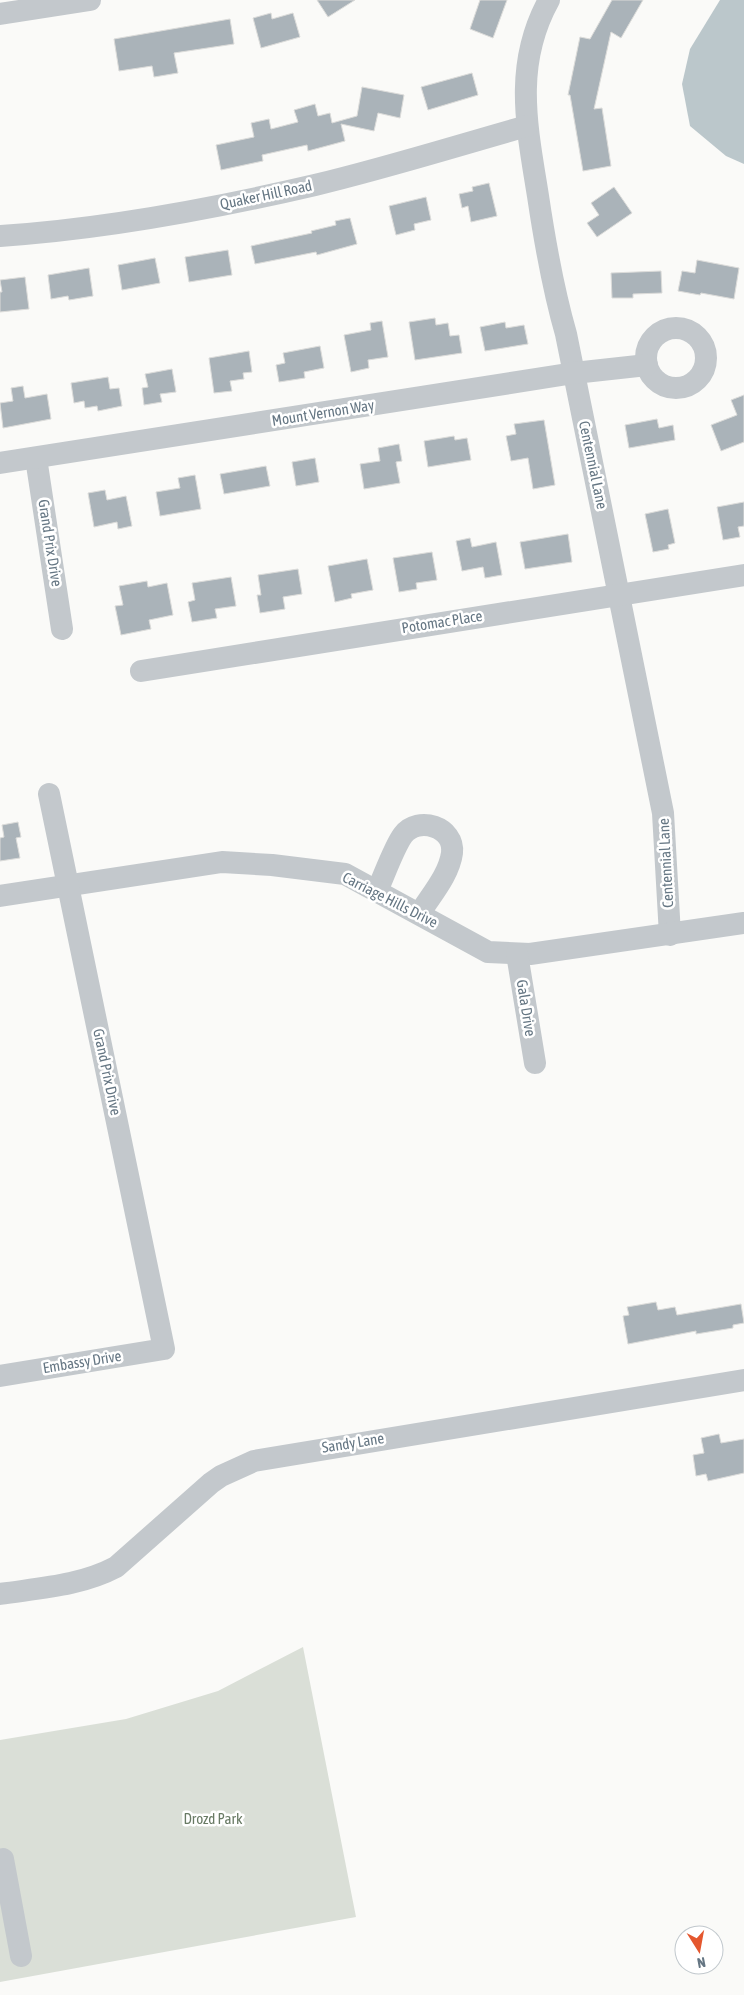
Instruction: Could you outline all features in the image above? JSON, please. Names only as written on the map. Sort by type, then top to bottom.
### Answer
[{"type":"street","points":[[0,14],[90,0]]},
{"type":"street","name":"Centennial Lane","points":[[549,0],[536,28],[527,61],[524,96],[527,126],[549,264],[574,374],[663,813],[670,935]]},
{"type":"street","name":"Quaker Hill Road","points":[[0,236],[42,233],[229,204],[317,184],[527,126]]},
{"type":"street","name":"Mount Vernon Way","points":[[0,463],[574,374],[647,365]]},
{"type":"street","name":"Grand Prix Drive","points":[[36,458],[62,629]]},
{"type":"street","name":"Potomac Place","points":[[140,671],[744,574]]},
{"type":"street","name":"Grand Prix Drive","points":[[49,794],[164,1349]]},
{"type":"street","points":[[377,891],[404,834],[415,826],[430,824],[441,829],[450,839],[452,851],[448,868],[420,913]]},
{"type":"street","name":"Carriage Hills Drive","points":[[0,896],[68,884],[222,862],[272,865],[345,874],[420,913],[488,952],[530,954],[744,923]]},
{"type":"street","name":"Gala Drive","points":[[517,954],[535,1063]]},
{"type":"street","name":"Embassy Drive","points":[[0,1376],[164,1349]]},
{"type":"street","name":"Sandy Lane","points":[[0,1594],[82,1581],[100,1576],[116,1567],[211,1483],[254,1460],[744,1380]]},
{"type":"street","points":[[0,1860],[2,1860],[21,1956]]},
{"type":"green space","name":"Drozd Park","points":[[303,1647],[356,1917],[0,1982],[0,1740],[126,1719],[218,1691]]},
{"type":"shaded area","points":[[720,0],[744,0],[744,164],[726,156],[690,126],[682,84],[690,49]]},
{"type":"building","points":[[317,0],[355,0],[328,17]]},
{"type":"building","points":[[480,0],[507,0],[493,38],[470,29]]},
{"type":"building","points":[[612,0],[643,0],[621,38],[611,32],[594,109],[602,108],[611,166],[583,171],[570,95],[568,95],[580,37],[590,39]]},
{"type":"building","points":[[271,13],[272,19],[293,13],[300,37],[261,48],[253,18]]},
{"type":"building","points":[[230,19],[234,44],[174,53],[178,73],[154,77],[152,66],[119,71],[114,39]]},
{"type":"building","points":[[472,73],[478,95],[428,110],[421,87]]},
{"type":"building","points":[[362,87],[404,95],[400,118],[378,113],[374,131],[341,124],[345,141],[308,151],[307,145],[262,155],[263,161],[221,170],[216,145],[254,137],[251,123],[269,119],[271,129],[298,122],[294,110],[315,104],[318,116],[330,113],[332,123],[357,116]]},
{"type":"building","points":[[489,183],[497,216],[471,222],[468,206],[462,208],[459,194],[473,191],[472,187]]},
{"type":"building","points":[[614,187],[632,213],[597,237],[587,223],[599,215],[591,203]]},
{"type":"building","points":[[426,197],[431,220],[414,224],[415,230],[396,235],[389,206]]},
{"type":"building","points":[[350,218],[357,244],[317,255],[316,252],[255,264],[251,246],[312,233],[311,231],[336,225],[335,221]]},
{"type":"building","points":[[228,250],[232,275],[189,282],[185,257]]},
{"type":"building","points":[[155,258],[160,283],[122,290],[118,265]]},
{"type":"building","points":[[697,260],[739,268],[734,299],[678,291],[682,271],[695,273]]},
{"type":"building","points":[[89,268],[93,296],[69,300],[68,296],[51,299],[48,275]]},
{"type":"building","points":[[661,271],[662,293],[633,294],[633,298],[612,298],[611,273]]},
{"type":"building","points":[[25,277],[29,309],[0,312],[0,292],[2,292],[0,280]]},
{"type":"building","points":[[435,318],[436,325],[448,323],[450,336],[459,335],[462,353],[415,360],[409,322]]},
{"type":"building","points":[[382,321],[388,357],[368,360],[369,368],[351,372],[344,335],[371,330],[370,323]]},
{"type":"building","points":[[505,322],[506,328],[524,325],[528,344],[485,351],[480,327]]},
{"type":"building","points":[[320,346],[324,368],[304,372],[305,378],[279,382],[276,365],[285,363],[283,353]]},
{"type":"building","points":[[249,351],[252,372],[243,373],[244,379],[230,381],[232,391],[214,393],[209,358]]},
{"type":"building","points":[[172,369],[176,392],[160,394],[162,402],[144,405],[142,388],[148,387],[145,374]]},
{"type":"building","points":[[108,377],[110,389],[119,388],[122,406],[98,411],[97,406],[85,408],[84,401],[74,403],[71,383]]},
{"type":"building","points":[[23,386],[25,398],[47,394],[51,419],[3,428],[0,403],[13,401],[11,388]]},
{"type":"building","points":[[744,395],[744,442],[721,451],[711,425],[737,415],[731,400]]},
{"type":"building","points":[[657,419],[659,428],[673,425],[675,440],[629,448],[625,425]]},
{"type":"building","points":[[544,420],[555,485],[533,489],[528,458],[511,461],[506,436],[516,434],[514,424]]},
{"type":"building","points":[[454,436],[455,440],[467,438],[471,460],[428,467],[424,441]]},
{"type":"building","points":[[399,444],[402,461],[396,462],[400,483],[364,489],[360,464],[380,461],[378,448]]},
{"type":"building","points":[[315,458],[319,482],[296,486],[292,462]]},
{"type":"building","points":[[266,466],[270,486],[224,494],[220,474]]},
{"type":"building","points":[[195,475],[201,509],[160,516],[156,492],[180,488],[178,478]]},
{"type":"building","points":[[105,490],[107,500],[126,496],[132,526],[118,529],[117,522],[94,527],[88,493]]},
{"type":"building","points":[[744,502],[744,526],[738,527],[740,537],[723,540],[717,507]]},
{"type":"building","points":[[668,509],[675,543],[668,545],[669,549],[653,552],[645,514]]},
{"type":"building","points":[[568,534],[572,562],[525,569],[520,542]]},
{"type":"building","points":[[470,538],[472,547],[496,542],[502,575],[485,578],[483,567],[462,571],[456,541]]},
{"type":"building","points":[[432,552],[437,580],[416,583],[417,589],[399,592],[393,558]]},
{"type":"building","points":[[367,559],[373,590],[351,594],[352,598],[335,602],[328,566]]},
{"type":"building","points":[[298,569],[302,594],[283,597],[285,609],[260,613],[257,595],[261,595],[258,575]]},
{"type":"building","points":[[231,577],[236,606],[215,609],[217,618],[192,622],[188,602],[195,600],[192,583]]},
{"type":"building","points":[[147,581],[148,587],[167,583],[173,615],[149,620],[151,629],[121,635],[115,606],[123,605],[119,586]]},
{"type":"building","points":[[18,822],[21,837],[16,838],[20,858],[0,861],[0,838],[4,837],[2,825]]},
{"type":"building","points":[[656,1302],[658,1310],[675,1307],[677,1315],[741,1304],[744,1323],[733,1325],[733,1328],[696,1334],[696,1331],[628,1344],[623,1316],[629,1315],[627,1307]]},
{"type":"building","points":[[719,1434],[721,1443],[744,1439],[744,1473],[708,1481],[706,1474],[696,1476],[693,1455],[704,1453],[701,1438]]}]
